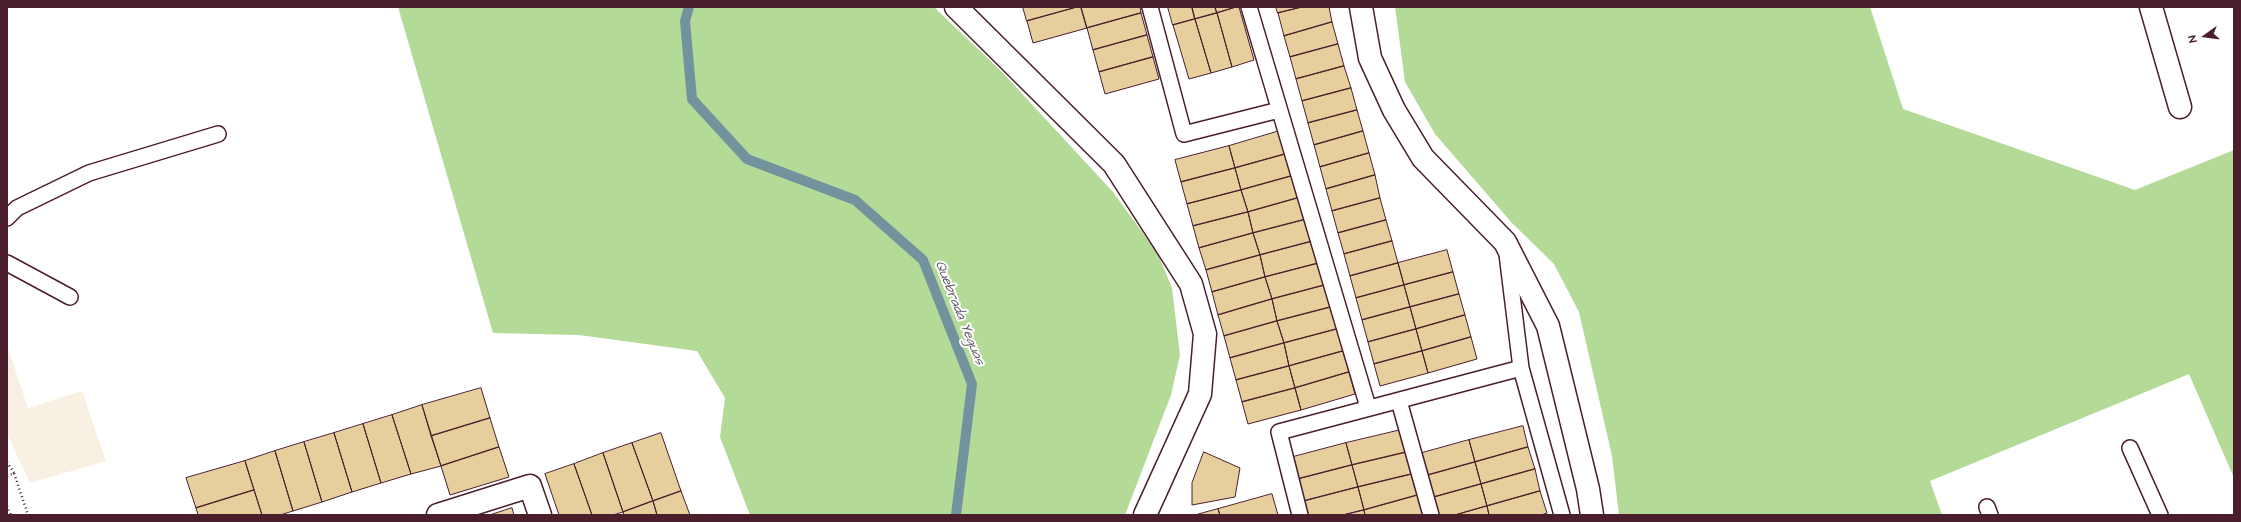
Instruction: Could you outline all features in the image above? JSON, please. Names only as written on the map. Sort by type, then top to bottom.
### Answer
[{"type":"street","points":[[956,7],[1114,164],[1191,284],[1205,334],[1200,394],[1145,515]]},
{"type":"street","points":[[1361,7],[1370,58],[1394,110],[1423,158],[1505,242],[1548,326],[1592,515]]},
{"type":"street","points":[[2151,7],[2180,107]]},
{"type":"street","points":[[438,515],[530,486],[540,515]]},
{"type":"lane","points":[[1150,7],[1184,134],[1279,110]]},
{"type":"lane","points":[[1249,7],[1368,407]]},
{"type":"lane","points":[[7,218],[17,208],[89,173],[218,134]]},
{"type":"lane","points":[[1505,242],[1521,368],[1562,515]]},
{"type":"lane","points":[[7,263],[70,297]]},
{"type":"lane","points":[[1300,515],[1279,432],[1368,407],[1400,401],[1521,368]]},
{"type":"lane","points":[[1400,401],[1431,515]]},
{"type":"lane","points":[[2130,448],[2160,515]]},
{"type":"path","points":[[7,462],[14,473],[28,515]]},
{"type":"path","points":[[7,476],[14,473]]},
{"type":"path","points":[[7,506],[11,515]]},
{"type":"shaded area","points":[[7,345],[28,408],[82,391],[106,461],[30,483],[7,434]]},
{"type":"green space","points":[[398,7],[934,7],[1002,72],[1113,192],[1158,254],[1172,288],[1180,355],[1171,395],[1125,515],[750,515],[720,437],[725,398],[697,351],[579,335],[493,333]]},
{"type":"green space","points":[[1395,7],[1870,7],[1903,109],[2135,190],[2234,150],[2234,478],[2189,374],[1930,481],[1942,515],[1619,515],[1612,456],[1579,312],[1554,264],[1512,223],[1435,134],[1405,82]]},
{"type":"building","points":[[1023,7],[1077,7],[1027,21]]},
{"type":"building","points":[[1081,7],[1087,28],[1033,43],[1027,21]]},
{"type":"building","points":[[1081,7],[1140,7],[1141,13],[1087,28]]},
{"type":"building","points":[[1168,7],[1192,7],[1195,19],[1173,25]]},
{"type":"building","points":[[1192,7],[1215,7],[1217,13],[1195,19]]},
{"type":"building","points":[[1215,7],[1236,7],[1217,13]]},
{"type":"building","points":[[1239,7],[1254,60],[1232,67],[1217,13]]},
{"type":"building","points":[[1276,7],[1302,7],[1278,13]]},
{"type":"building","points":[[1302,7],[1329,7],[1332,22],[1284,36],[1278,13]]},
{"type":"building","points":[[1141,13],[1147,35],[1093,50],[1087,28]]},
{"type":"building","points":[[1217,13],[1232,67],[1211,73],[1195,19]]},
{"type":"building","points":[[1195,19],[1211,73],[1189,79],[1173,25]]},
{"type":"building","points":[[1332,22],[1338,44],[1290,57],[1284,36]]},
{"type":"building","points":[[1147,35],[1153,57],[1099,72],[1093,50]]},
{"type":"building","points":[[1338,44],[1344,66],[1296,79],[1290,57]]},
{"type":"building","points":[[1153,57],[1159,79],[1105,94],[1099,72]]},
{"type":"building","points":[[1344,66],[1351,88],[1302,101],[1296,79]]},
{"type":"building","points":[[1351,88],[1357,110],[1308,123],[1302,101]]},
{"type":"building","points":[[1357,110],[1363,131],[1314,145],[1308,123]]},
{"type":"building","points":[[1283,130],[1289,153],[1235,168],[1229,146]]},
{"type":"building","points":[[1363,131],[1369,153],[1320,167],[1314,145]]},
{"type":"building","points":[[1229,146],[1235,168],[1181,182],[1175,160]]},
{"type":"building","points":[[1289,153],[1295,175],[1241,190],[1235,168]]},
{"type":"building","points":[[1369,153],[1375,175],[1326,189],[1320,167]]},
{"type":"building","points":[[1235,168],[1241,190],[1187,204],[1181,182]]},
{"type":"building","points":[[1295,175],[1301,197],[1248,212],[1241,190]]},
{"type":"building","points":[[1375,175],[1380,198],[1332,211],[1326,189]]},
{"type":"building","points":[[1241,190],[1248,212],[1193,226],[1187,204]]},
{"type":"building","points":[[1301,197],[1307,219],[1253,233],[1248,212]]},
{"type":"building","points":[[1380,198],[1386,220],[1338,233],[1332,211]]},
{"type":"building","points":[[1248,212],[1253,233],[1199,248],[1193,226]]},
{"type":"building","points":[[1307,219],[1313,241],[1260,255],[1253,233]]},
{"type":"building","points":[[1386,220],[1392,241],[1344,254],[1338,233]]},
{"type":"building","points":[[1253,233],[1260,255],[1206,270],[1199,248]]},
{"type":"building","points":[[1313,241],[1319,263],[1265,277],[1260,255]]},
{"type":"building","points":[[1392,241],[1398,263],[1350,276],[1344,254]]},
{"type":"building","points":[[1447,250],[1453,272],[1404,285],[1398,263]]},
{"type":"building","points":[[1260,255],[1265,277],[1212,292],[1206,270]]},
{"type":"building","points":[[1319,263],[1325,285],[1272,299],[1265,277]]},
{"type":"building","points":[[1398,263],[1404,285],[1356,298],[1350,276]]},
{"type":"building","points":[[1453,272],[1459,294],[1410,307],[1404,285]]},
{"type":"building","points":[[1265,277],[1272,299],[1218,315],[1212,292]]},
{"type":"building","points":[[1325,285],[1331,307],[1277,321],[1272,299]]},
{"type":"building","points":[[1404,285],[1410,307],[1362,320],[1356,298]]},
{"type":"building","points":[[1459,294],[1465,315],[1416,329],[1410,307]]},
{"type":"building","points":[[1272,299],[1277,321],[1224,336],[1218,315]]},
{"type":"building","points":[[1331,307],[1337,329],[1284,343],[1277,321]]},
{"type":"building","points":[[1410,307],[1416,329],[1368,342],[1362,320]]},
{"type":"building","points":[[1465,315],[1471,337],[1422,351],[1416,329]]},
{"type":"building","points":[[1277,321],[1284,343],[1230,358],[1224,336]]},
{"type":"building","points":[[1337,329],[1343,351],[1289,366],[1284,343]]},
{"type":"building","points":[[1416,329],[1422,351],[1374,364],[1368,342]]},
{"type":"building","points":[[1471,337],[1477,359],[1428,373],[1422,351]]},
{"type":"building","points":[[1284,343],[1289,366],[1236,380],[1230,358]]},
{"type":"building","points":[[1343,351],[1349,372],[1295,388],[1289,366]]},
{"type":"building","points":[[1422,351],[1428,373],[1380,386],[1374,364]]},
{"type":"building","points":[[1289,366],[1295,388],[1242,402],[1236,380]]},
{"type":"building","points":[[1349,372],[1355,394],[1301,410],[1295,388]]},
{"type":"building","points":[[481,388],[490,418],[431,436],[422,405]]},
{"type":"building","points":[[1295,388],[1301,410],[1248,424],[1242,402]]},
{"type":"building","points":[[422,405],[441,466],[411,474],[392,415]]},
{"type":"building","points":[[392,415],[411,474],[381,483],[363,424]]},
{"type":"building","points":[[490,418],[499,447],[441,466],[431,436]]},
{"type":"building","points":[[363,424],[381,483],[352,492],[334,433]]},
{"type":"building","points":[[1523,426],[1528,447],[1475,462],[1469,440]]},
{"type":"building","points":[[1401,430],[1407,452],[1352,465],[1346,443]]},
{"type":"building","points":[[334,433],[352,492],[322,502],[304,442]]},
{"type":"building","points":[[661,433],[681,491],[653,501],[632,443]]},
{"type":"building","points":[[1469,440],[1475,462],[1421,477],[1415,455]]},
{"type":"building","points":[[304,442],[322,502],[293,511],[275,451]]},
{"type":"building","points":[[632,443],[653,501],[623,512],[603,453]]},
{"type":"building","points":[[1346,443],[1352,465],[1298,479],[1293,457]]},
{"type":"building","points":[[499,447],[509,477],[450,495],[441,466]]},
{"type":"building","points":[[1528,447],[1535,469],[1481,484],[1475,462]]},
{"type":"building","points":[[275,451],[293,511],[280,515],[262,515],[245,461]]},
{"type":"building","points":[[1204,452],[1240,468],[1235,497],[1192,505],[1192,483]]},
{"type":"building","points":[[1407,452],[1412,474],[1358,487],[1352,465]]},
{"type":"building","points":[[603,453],[623,512],[613,515],[592,515],[574,464]]},
{"type":"building","points":[[245,461],[254,490],[196,508],[186,478]]},
{"type":"building","points":[[1475,462],[1481,484],[1427,499],[1421,477]]},
{"type":"building","points":[[574,464],[592,515],[559,515],[545,474]]},
{"type":"building","points":[[1352,465],[1358,487],[1304,501],[1298,479]]},
{"type":"building","points":[[1535,469],[1540,491],[1487,506],[1481,484]]},
{"type":"building","points":[[1412,474],[1418,495],[1364,510],[1358,487]]},
{"type":"building","points":[[1481,484],[1487,506],[1455,515],[1431,515],[1427,499]]},
{"type":"building","points":[[1358,487],[1364,510],[1343,515],[1307,515],[1304,501]]},
{"type":"building","points":[[254,490],[262,515],[198,515],[196,508]]},
{"type":"building","points":[[681,491],[690,515],[657,515],[653,501]]},
{"type":"building","points":[[1540,491],[1547,513],[1541,515],[1489,515],[1487,506]]},
{"type":"building","points":[[1272,494],[1278,515],[1220,515],[1218,509]]},
{"type":"building","points":[[1418,495],[1423,515],[1365,515],[1364,510]]},
{"type":"building","points":[[653,501],[657,515],[624,515],[623,512]]},
{"type":"building","points":[[1487,506],[1489,515],[1455,515]]},
{"type":"building","points":[[512,508],[514,515],[490,515]]},
{"type":"building","points":[[1218,509],[1220,515],[1195,515]]},
{"type":"building","points":[[1364,510],[1365,515],[1343,515]]},
{"type":"waterway","name":"Quebrada Yeguas","points":[[689,7],[685,21],[692,99],[747,159],[855,200],[923,260],[972,384],[956,515]]}]
